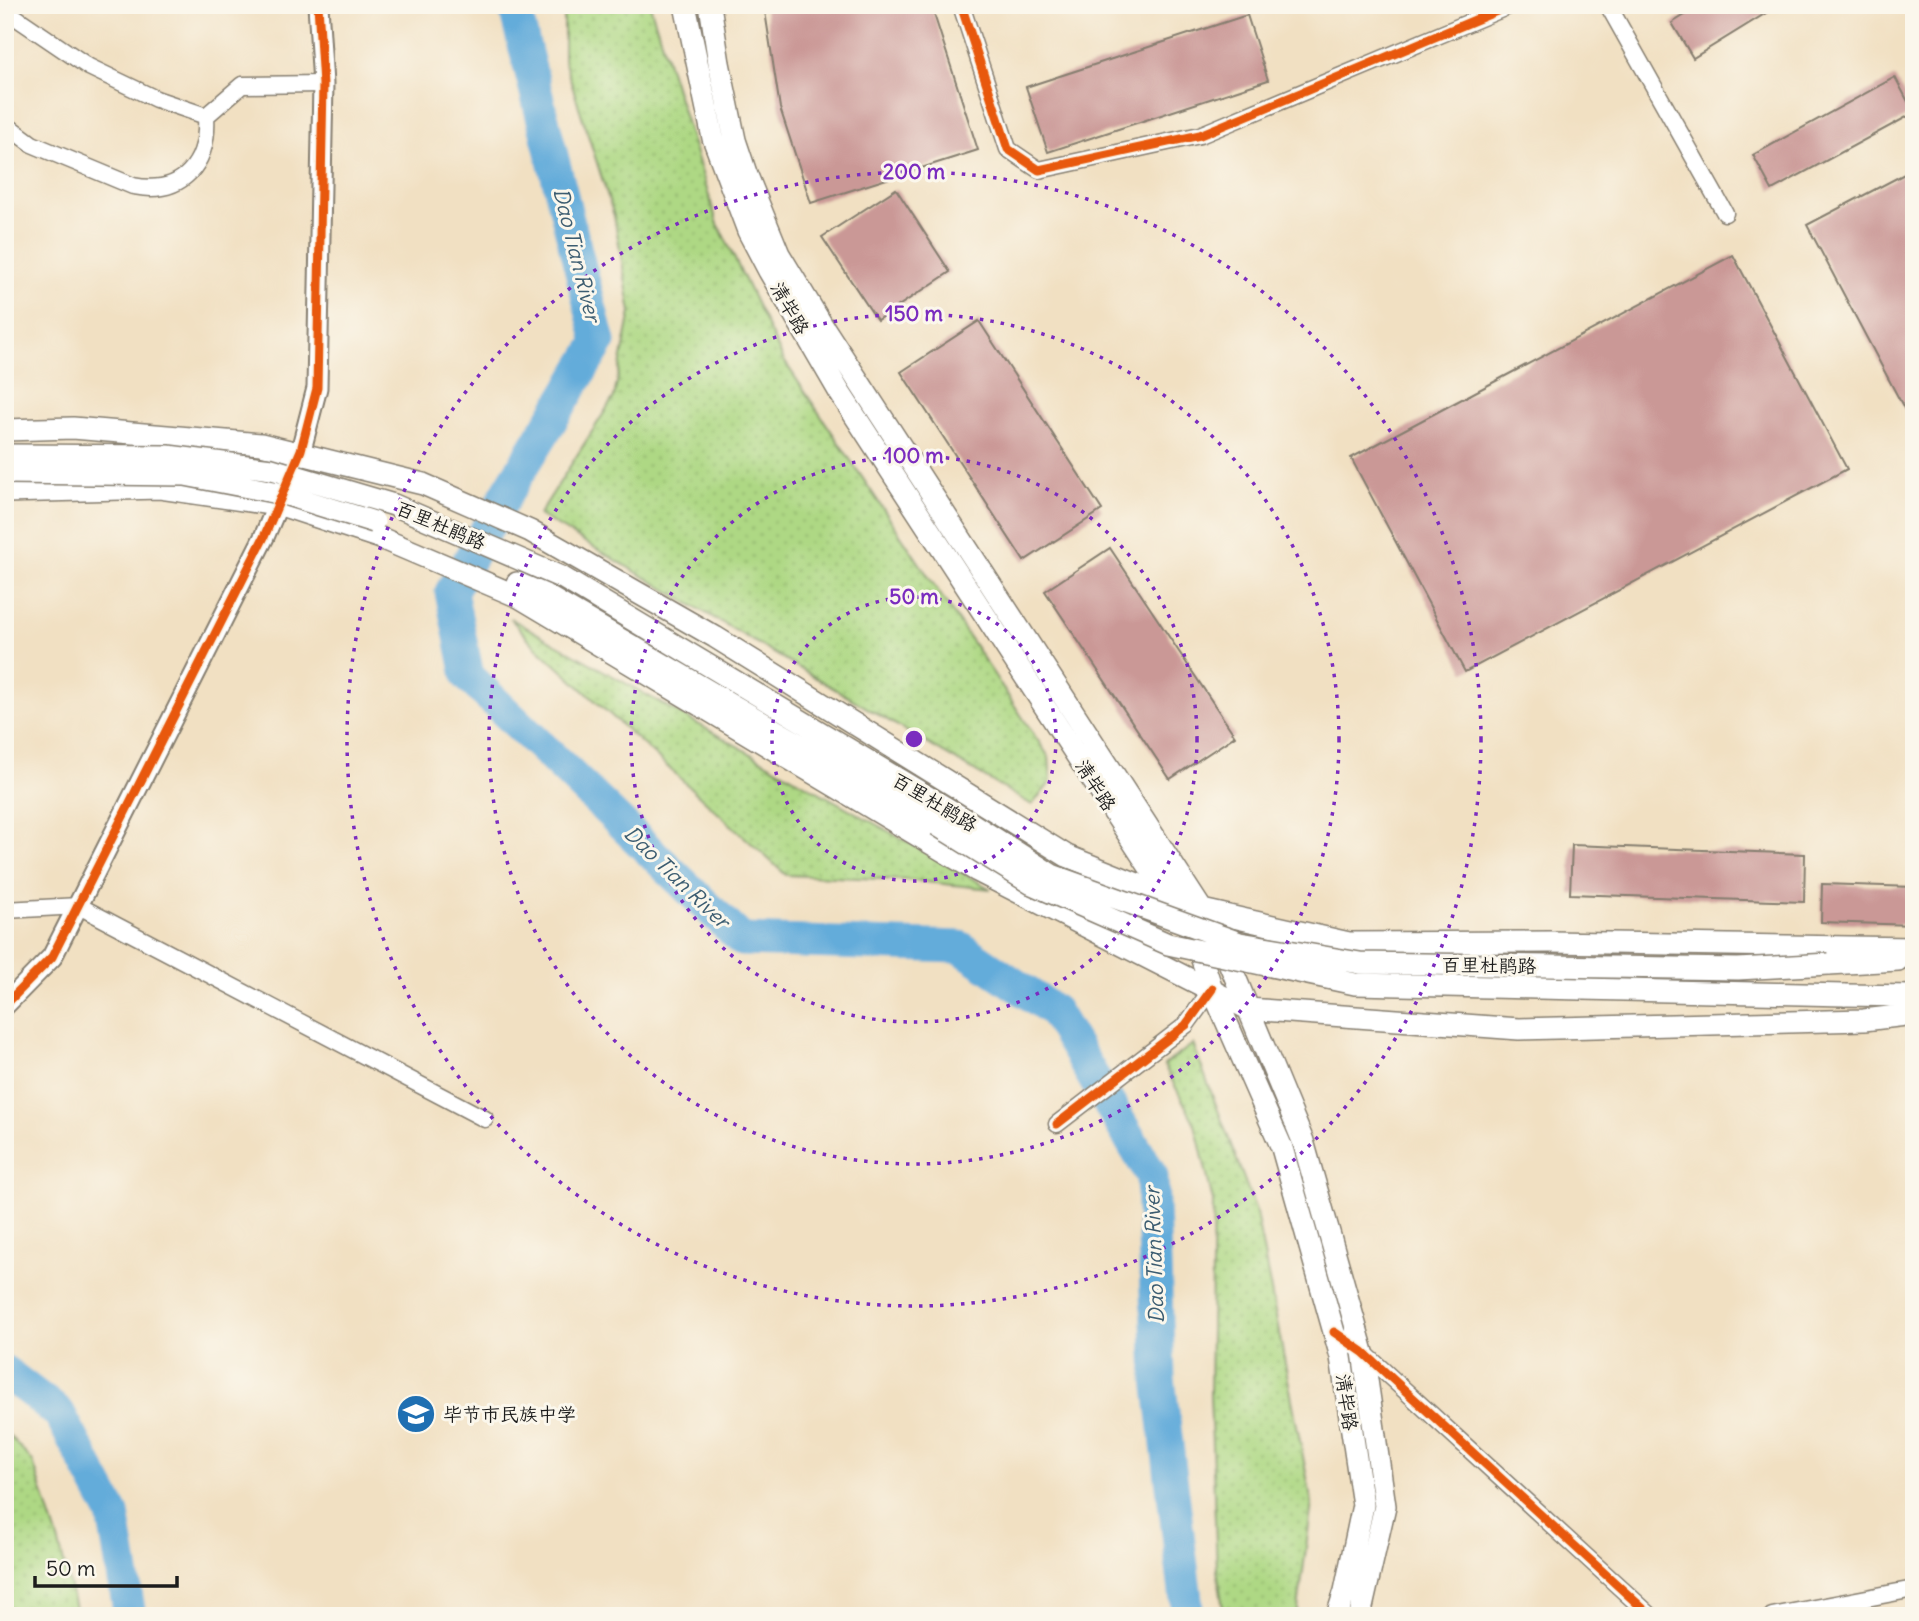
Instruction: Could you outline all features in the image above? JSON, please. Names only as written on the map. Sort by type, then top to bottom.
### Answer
[{"type":"main road","name":"清毕路","points":[[685,5],[713,138],[748,231],[840,393],[1195,937],[1212,989],[1282,1148],[1341,1357],[1363,1505],[1337,1616]]},
{"type":"main road","points":[[710,5],[735,140],[779,254],[822,325],[1214,927],[1303,1141],[1363,1352],[1385,1506],[1360,1616]]},
{"type":"main road","points":[[5,430],[73,428],[261,444],[429,487],[530,531],[715,637],[1067,856],[1168,894],[1202,910],[1349,943],[1550,942],[1914,948]]},
{"type":"main road","name":"百里杜鹃路","points":[[5,455],[168,456],[272,469],[394,505],[563,578],[963,818],[1052,875],[1240,943],[1360,963],[1738,969],[1914,959]]},
{"type":"main road","name":"百里杜鹃路","points":[[5,473],[185,475],[374,522],[545,595],[1032,884],[1167,944],[1355,984],[1914,996]]},
{"type":"main road","points":[[5,492],[160,488],[281,500],[378,537],[519,597],[977,871],[1248,1009],[1518,1029],[1864,1020],[1914,1014]]},
{"type":"street","points":[[5,1005],[51,957],[79,906],[281,500],[300,454],[317,388],[323,84],[318,5]]},
{"type":"street","points":[[961,5],[1008,149],[1039,170],[1200,135],[1511,5]]},
{"type":"street","points":[[1608,5],[1725,213]]},
{"type":"street","points":[[5,10],[89,67],[156,99],[206,116]]},
{"type":"street","points":[[206,116],[242,85],[323,84]]},
{"type":"street","points":[[5,124],[32,144],[133,186],[148,189],[178,181],[191,172],[202,155],[208,136],[206,116]]},
{"type":"street","points":[[5,910],[79,906],[485,1119]]},
{"type":"street","points":[[1057,1124],[1186,1025],[1212,989]]},
{"type":"street","points":[[1334,1332],[1363,1352],[1651,1616]]},
{"type":"street","points":[[1772,1616],[1914,1589]]},
{"type":"green space","points":[[564,5],[650,5],[717,222],[783,359],[1049,757],[1051,782],[1032,805],[539,515],[614,397],[631,312],[614,216],[564,60]]},
{"type":"green space","points":[[510,618],[991,889],[907,880],[786,875],[534,645]]},
{"type":"green space","points":[[1193,1044],[1255,1208],[1312,1503],[1297,1616],[1224,1616],[1217,1569],[1210,1395],[1213,1201],[1195,1124],[1164,1065]]},
{"type":"green space","points":[[5,1431],[33,1462],[59,1543],[77,1616],[5,1616]]},
{"type":"building","points":[[764,5],[931,5],[978,150],[811,203],[780,108]]},
{"type":"building","points":[[1701,5],[1779,5],[1693,58],[1672,23]]},
{"type":"building","points":[[1247,15],[1268,80],[1048,152],[1026,87]]},
{"type":"building","points":[[1895,77],[1914,113],[1772,190],[1753,155]]},
{"type":"building","points":[[1914,169],[1914,427],[1807,225]]},
{"type":"building","points":[[896,189],[950,272],[877,320],[822,237]]},
{"type":"building","points":[[1733,255],[1847,469],[1465,672],[1351,458]]},
{"type":"building","points":[[979,321],[1102,510],[1024,561],[901,372]]},
{"type":"building","points":[[1110,548],[1235,736],[1170,779],[1045,591]]},
{"type":"building","points":[[1572,845],[1805,854],[1804,902],[1570,894]]},
{"type":"building","points":[[1822,884],[1914,887],[1914,925],[1821,922]]},
{"type":"waterway","name":"Dao Tian River","points":[[514,5],[599,342],[507,493],[451,592],[468,676],[742,940],[960,947],[1054,1011],[1152,1176],[1159,1379],[1188,1616]]},
{"type":"waterway","name":"Dao Tian River","points":[[5,1372],[59,1413],[113,1514],[130,1616]]},
{"type":"cycle path","points":[[5,1005],[52,957],[264,537],[301,450],[317,388],[323,84],[318,5]]},
{"type":"cycle path","points":[[961,5],[1008,149],[1039,170],[1200,135],[1511,5]]},
{"type":"cycle path","points":[[1057,1124],[1186,1025],[1212,989]]},
{"type":"cycle path","points":[[1334,1332],[1363,1352],[1651,1616]]},
{"type":"place","name":"毕节市民族中学","points":[[416,1414]]}]
